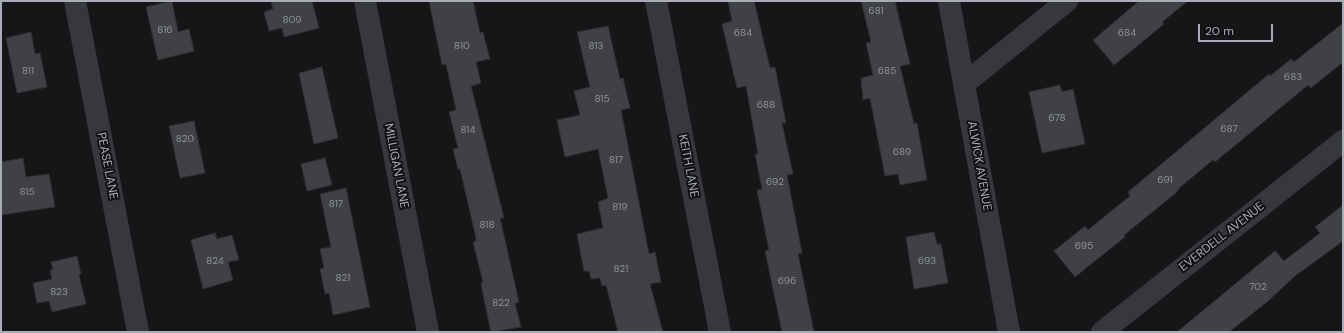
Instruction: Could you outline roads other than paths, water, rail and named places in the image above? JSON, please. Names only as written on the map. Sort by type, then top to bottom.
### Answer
[{"type":"street","name":"PEASE LANE","points":[[75,1],[138,332]]},
{"type":"street","name":"MILLIGAN LANE","points":[[364,1],[428,332]]},
{"type":"street","name":"KEITH LANE","points":[[656,1],[720,332]]},
{"type":"street","name":"ALWICK AVENUE","points":[[949,1],[1010,332]]},
{"type":"street","points":[[964,84],[1067,1]]},
{"type":"street","name":"EVERDELL AVENUE","points":[[1102,332],[1343,141]]}]
